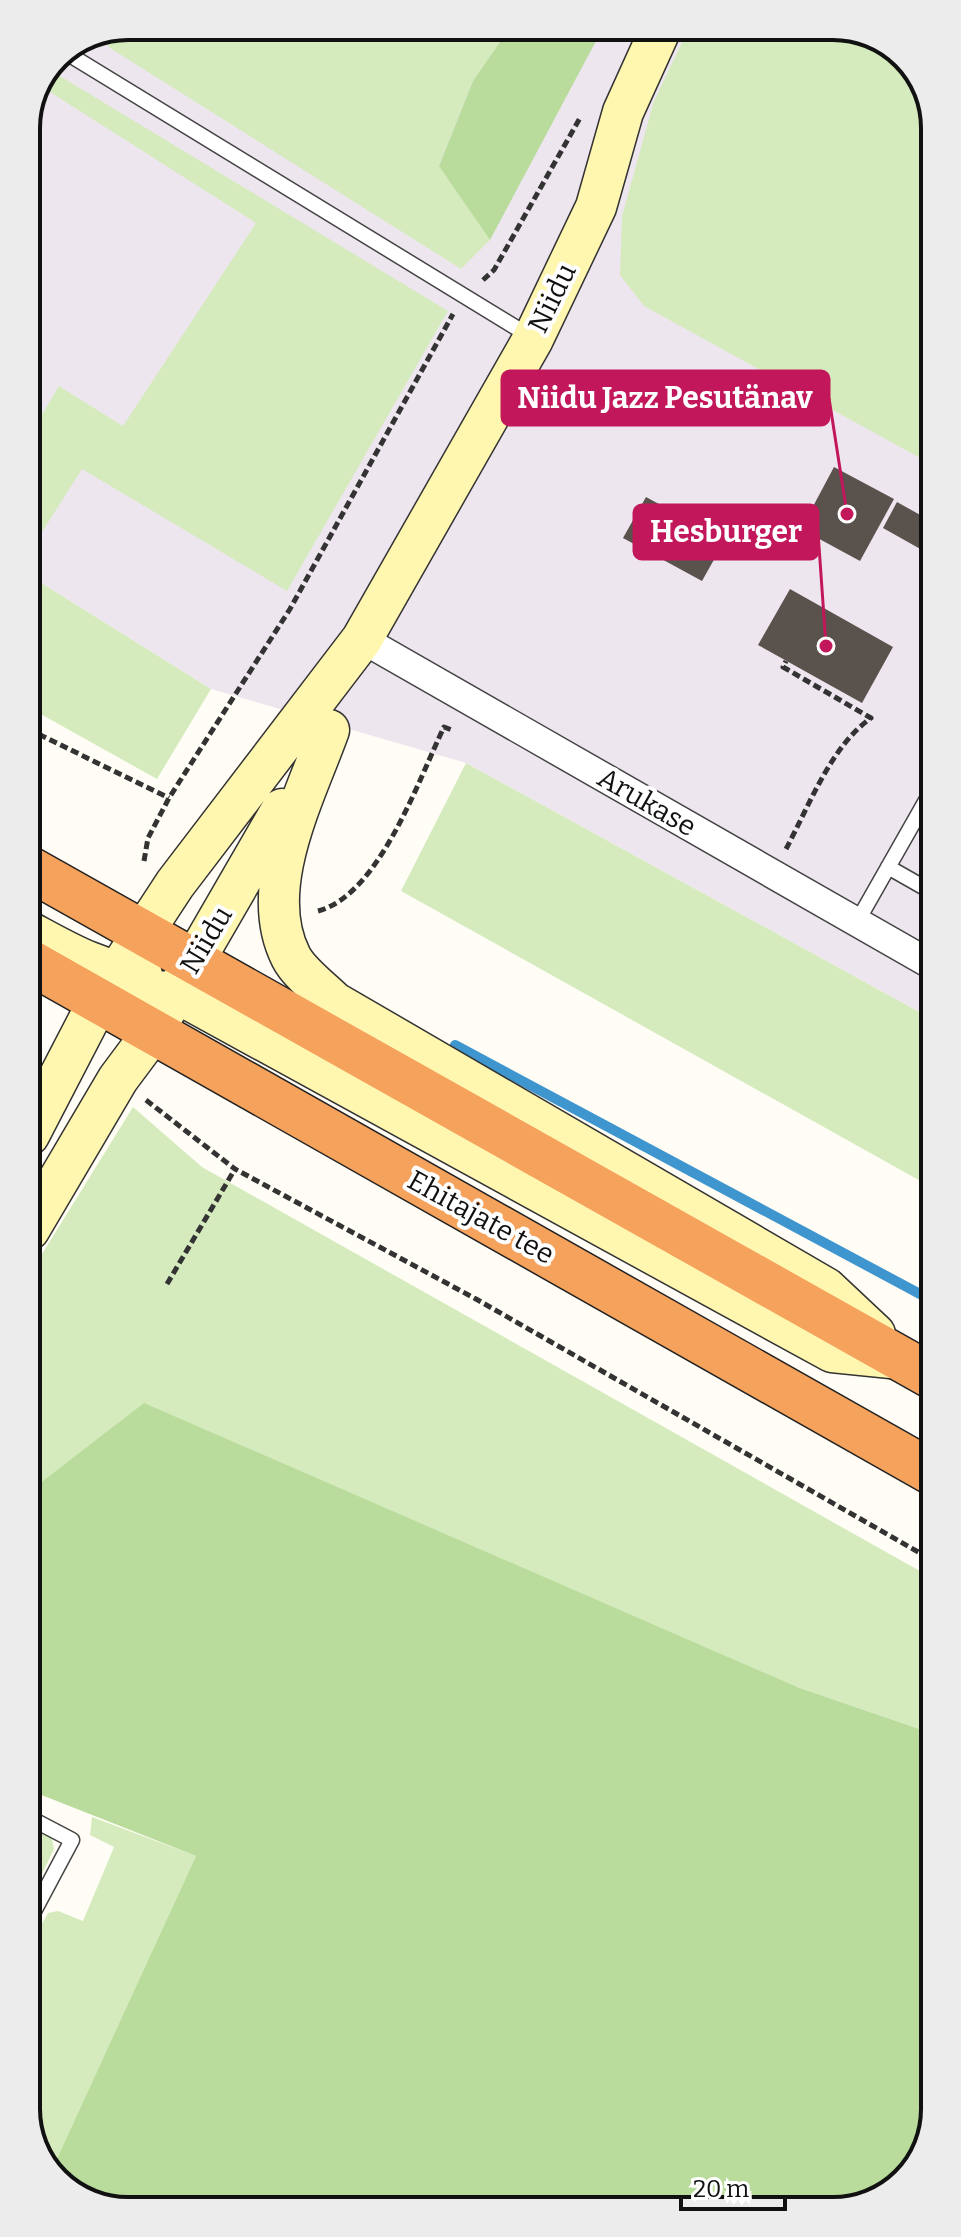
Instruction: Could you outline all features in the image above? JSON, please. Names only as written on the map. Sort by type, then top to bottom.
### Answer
[{"type":"highway","points":[[40,875],[144,934],[183,977],[917,1368]]},
{"type":"highway","name":"Ehitajate tee","points":[[40,965],[109,987],[153,1032],[921,1466]]},
{"type":"street","name":"Niidu","points":[[40,1096],[175,884],[362,639],[533,339],[596,207],[623,112],[656,40]]},
{"type":"street","name":"Niidu","points":[[40,1211],[118,1079],[153,1032],[329,730],[362,639]]},
{"type":"street","name":"Arukase","points":[[362,639],[921,959]]},
{"type":"street","points":[[329,730],[278,875],[280,922],[291,959],[334,1002],[826,1288],[917,1368]]},
{"type":"street","points":[[40,938],[77,958],[109,987],[183,977]]},
{"type":"lane","points":[[75,58],[533,339]]},
{"type":"lane","points":[[857,922],[921,809]]},
{"type":"lane","points":[[888,867],[921,886]]},
{"type":"lane","points":[[40,1823],[72,1840],[40,1900]]},
{"type":"path","points":[[144,863],[148,838],[169,798],[290,609],[464,296],[494,270],[585,107]]},
{"type":"path","points":[[40,735],[169,798]]},
{"type":"path","points":[[118,1079],[235,1169],[490,1307],[921,1554]]},
{"type":"path","points":[[167,1284],[235,1169]]},
{"type":"shaded area","points":[[128,40],[839,40],[877,52],[903,74],[916,100],[921,128],[921,1013],[466,763],[211,689],[40,582],[40,122],[47,94],[66,66],[94,47]]},
{"type":"green space","points":[[128,40],[501,40],[473,81],[439,165],[490,240],[461,269],[106,43]]},
{"type":"green space","points":[[501,40],[597,40],[490,240],[439,166],[473,81]]},
{"type":"green space","points":[[683,40],[839,40],[877,52],[903,74],[916,100],[921,128],[921,458],[644,306],[620,275],[622,216],[654,101]]},
{"type":"green space","points":[[58,75],[448,311],[287,591],[82,469],[40,535],[40,418],[59,386],[123,426],[256,223],[49,91],[55,79]]},
{"type":"green space","points":[[40,582],[211,689],[157,779],[40,714]]},
{"type":"green space","points":[[466,763],[921,1013],[921,1181],[401,891]]},
{"type":"green space","points":[[133,1107],[202,1167],[921,1572],[921,1730],[797,1687],[40,1493],[40,1257]]},
{"type":"green space","points":[[144,1403],[797,1687],[921,1730],[921,2109],[918,2132],[906,2158],[887,2179],[877,2185],[850,2195],[833,2197],[122,2197],[94,2190],[74,2179],[57,2160],[196,1856],[40,1794],[40,1483]]},
{"type":"green space","points":[[92,1817],[196,1856],[58,2161],[45,2137],[40,2109],[40,1927],[48,1913],[58,1911],[83,1921],[114,1847],[90,1835]]},
{"type":"green space","points":[[40,1829],[51,1834],[54,1849],[40,1878]]},
{"type":"building","points":[[834,467],[894,499],[860,561],[801,529]]},
{"type":"building","points":[[646,497],[725,540],[702,581],[623,538]]},
{"type":"building","points":[[897,502],[921,515],[921,549],[883,528]]},
{"type":"building","points":[[790,589],[893,647],[862,703],[758,645]]},
{"type":"waterway","points":[[455,1045],[921,1295]]},
{"type":"place","name":"Niidu Jazz Pesutänav","points":[[847,514]]},
{"type":"place","name":"Hesburger","points":[[826,646]]}]
